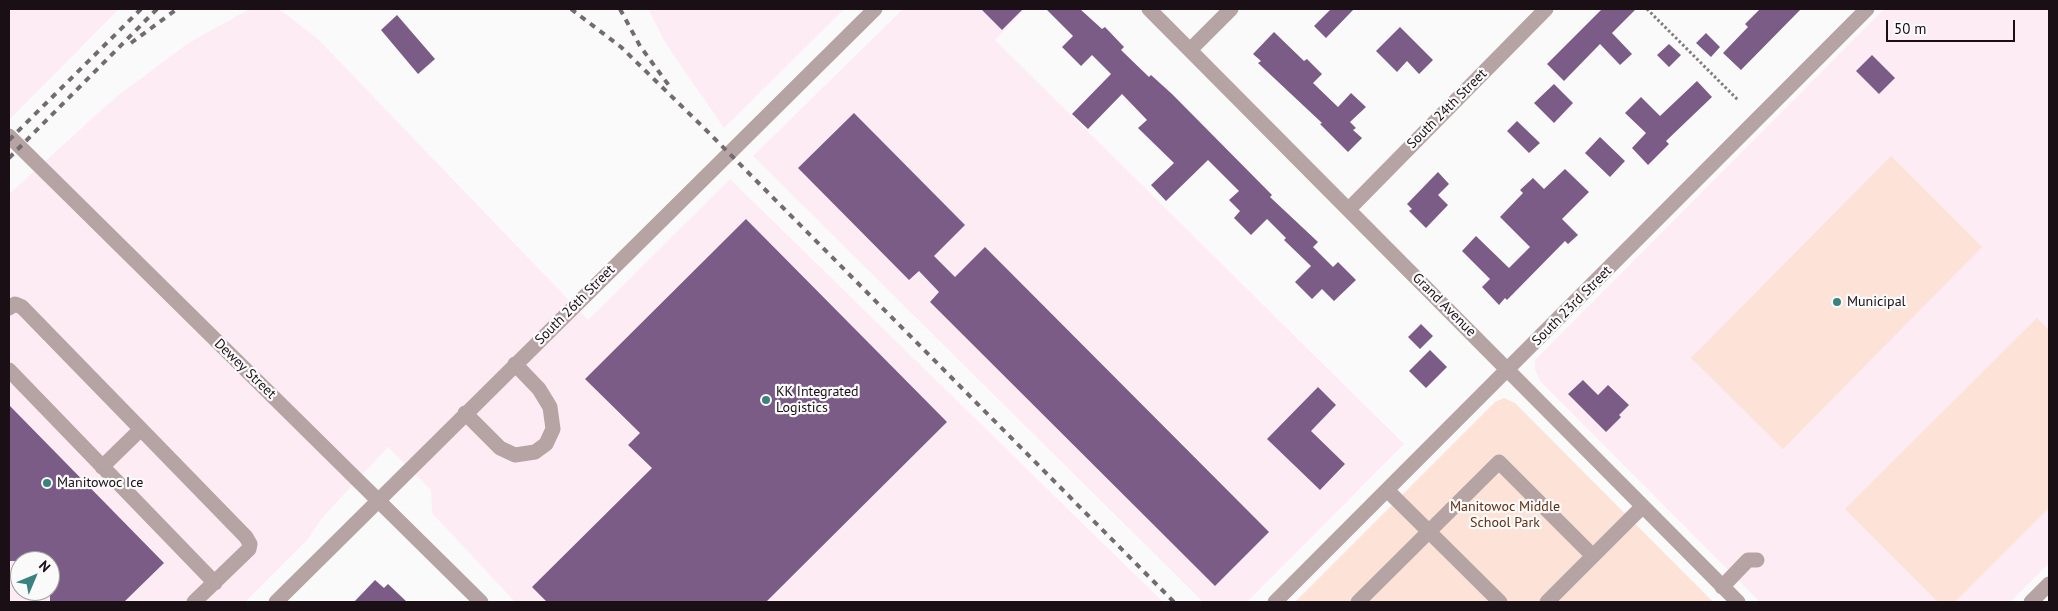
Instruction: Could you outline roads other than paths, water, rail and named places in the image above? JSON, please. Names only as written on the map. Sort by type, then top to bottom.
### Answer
[{"type":"street","name":"South 26th Street","points":[[276,602],[875,9]]},
{"type":"street","name":"Grand Avenue","points":[[1149,9],[1738,602]]},
{"type":"street","points":[[1190,50],[1231,9]]},
{"type":"street","name":"South 24th Street","points":[[1349,209],[1546,9]]},
{"type":"street","name":"South 23rd Street","points":[[1274,602],[1867,9]]},
{"type":"street","name":"Dewey Street","points":[[9,136],[481,602]]},
{"type":"street","points":[[9,308],[15,304],[22,307],[246,537],[250,544],[249,549],[194,602]]},
{"type":"street","points":[[466,413],[500,448],[515,455],[535,452],[546,444],[553,429],[550,407],[539,389],[515,364]]},
{"type":"street","points":[[9,370],[215,583]]},
{"type":"street","points":[[102,467],[142,429]]},
{"type":"street","points":[[1358,602],[1499,462],[1593,556]]},
{"type":"street","points":[[1387,490],[1500,602]]},
{"type":"street","points":[[1547,602],[1642,507]]},
{"type":"street","points":[[1722,587],[1748,560],[1757,560]]},
{"type":"street","points":[[2031,602],[2049,584]]},
{"type":"railway","points":[[9,140],[141,9]]},
{"type":"railway","points":[[9,158],[157,9]]},
{"type":"railway","points":[[131,43],[177,9]]},
{"type":"railway","points":[[571,9],[621,47],[705,129],[1174,602]]},
{"type":"railway","points":[[620,9],[640,46],[670,87]]},
{"type":"place","name":"Municipal","points":[[1837,302]]},
{"type":"place","name":"KK Integrated Logistics","points":[[766,400]]},
{"type":"place","name":"Manitowoc Ice","points":[[47,483]]},
{"type":"park label","name":"Manitowoc Middle School Park","points":[[1505,516]]}]
